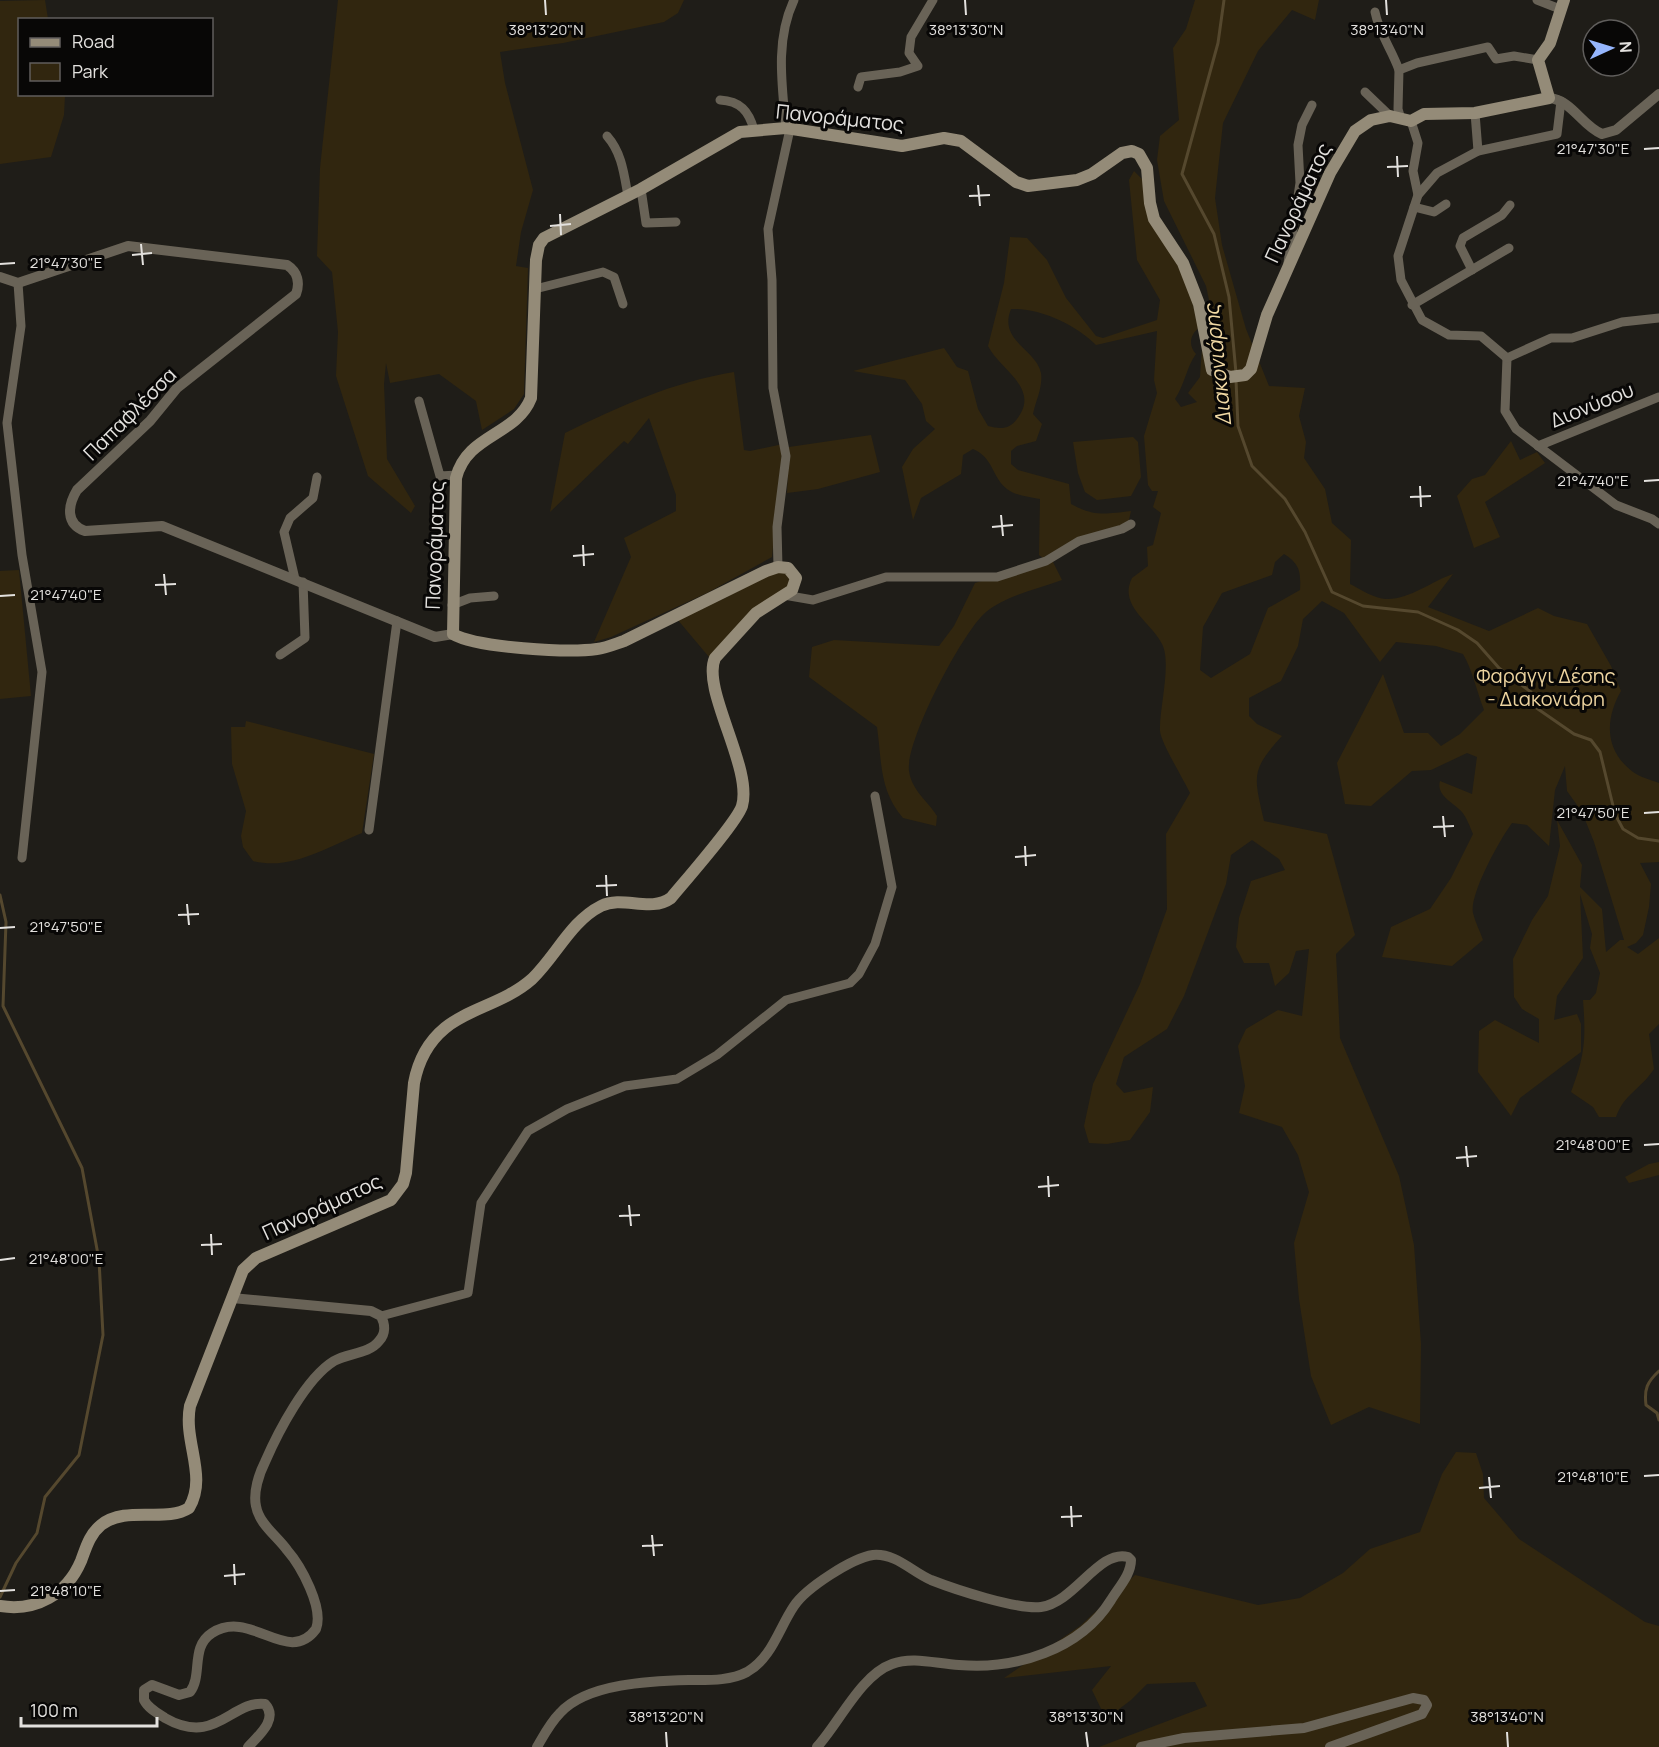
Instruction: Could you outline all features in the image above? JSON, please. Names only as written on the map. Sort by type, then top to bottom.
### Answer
[{"type":"main road","points":[[1555,99],[1538,60],[1552,40],[1562,5]]},
{"type":"main road","name":"Πανοράματος","points":[[778,567],[624,641],[601,648],[540,649],[465,639],[453,634],[456,475],[462,459],[471,450],[516,419],[529,404],[533,389],[538,250],[544,238],[641,189],[727,137],[754,130],[788,128],[902,146],[952,138],[961,141],[1016,182],[1028,186],[1077,180],[1088,176],[1122,153],[1137,153],[1147,168],[1152,214],[1183,263],[1199,304],[1212,370],[1235,377],[1251,369],[1267,315],[1330,173],[1355,131],[1371,120],[1424,114],[1475,113],[1555,99]]},
{"type":"main road","points":[[778,567],[788,568],[796,578],[792,590],[784,595]]},
{"type":"main road","name":"Πανοράματος","points":[[232,1298],[243,1270],[256,1258],[383,1204],[397,1193],[406,1173],[416,1071],[428,1048],[444,1029],[501,1001],[532,979],[587,914],[608,903],[645,905],[666,901],[690,875],[741,809],[743,801],[728,728],[714,686],[712,666],[715,658],[756,613],[784,595]]},
{"type":"main road","points":[[5,1607],[37,1604],[60,1591],[75,1572],[88,1541],[103,1524],[121,1516],[178,1512],[189,1508],[198,1486],[188,1430],[190,1406],[232,1298]]},
{"type":"street","points":[[778,567],[777,527],[786,456],[773,388],[772,280],[768,230],[788,128],[781,58],[784,32],[794,0]]},
{"type":"street","points":[[858,87],[861,77],[900,72],[918,66],[909,53],[911,37],[933,0]]},
{"type":"street","points":[[1537,0],[1562,5]]},
{"type":"street","points":[[1375,12],[1379,30],[1389,43],[1399,70],[1398,109],[1401,118],[1418,143],[1413,171],[1418,195]]},
{"type":"street","points":[[1399,70],[1417,63],[1488,46],[1496,59],[1514,56],[1538,60]]},
{"type":"street","points":[[1365,92],[1401,118]]},
{"type":"street","points":[[1555,99],[1602,134],[1616,130],[1659,94]]},
{"type":"street","points":[[1507,358],[1481,336],[1449,335],[1422,320],[1412,305],[1401,280],[1398,256],[1418,195],[1437,173],[1478,151],[1557,134],[1555,99]]},
{"type":"street","points":[[720,100],[731,101],[744,109],[751,118],[754,130]]},
{"type":"street","points":[[1288,271],[1290,235],[1300,183],[1298,145],[1302,125],[1312,105]]},
{"type":"street","points":[[1475,113],[1478,151]]},
{"type":"street","points":[[607,136],[616,146],[620,157],[628,196]]},
{"type":"street","points":[[641,189],[646,223],[676,222]]},
{"type":"street","points":[[1414,207],[1434,212],[1446,204]]},
{"type":"street","points":[[1472,270],[1460,246],[1462,237],[1502,215],[1510,205]]},
{"type":"street","name":"Παπαφλέσσα","points":[[18,283],[128,246],[287,265],[292,269],[298,281],[296,294],[177,388],[150,421],[77,490],[69,509],[73,524],[85,531],[162,526],[435,637],[453,634]]},
{"type":"street","points":[[1412,305],[1509,248]]},
{"type":"street","points":[[535,289],[603,272],[614,277],[623,304]]},
{"type":"street","points":[[0,277],[18,283],[21,326],[7,423],[21,555],[42,672],[22,858]]},
{"type":"street","points":[[1507,358],[1551,339],[1572,338],[1622,322],[1659,318]]},
{"type":"street","points":[[1507,358],[1505,411],[1516,429],[1616,505],[1659,524]]},
{"type":"street","name":"Διονύσου","points":[[1538,446],[1659,397]]},
{"type":"street","points":[[419,400],[440,476],[456,475]]},
{"type":"street","points":[[280,655],[305,638],[299,581],[284,532],[290,518],[313,498],[317,477]]},
{"type":"street","points":[[784,595],[813,600],[886,577],[997,577],[1046,561],[1079,541],[1122,529],[1131,524]]},
{"type":"street","points":[[452,605],[470,598],[494,596]]},
{"type":"street","points":[[369,831],[397,621]]},
{"type":"street","points":[[232,1298],[359,1309],[381,1316],[468,1293],[481,1203],[528,1131],[567,1109],[625,1086],[677,1079],[717,1055],[786,1000],[850,983],[860,974],[875,944],[892,887],[875,796]]},
{"type":"street","points":[[248,1747],[270,1718],[270,1710],[265,1704],[255,1705],[208,1728],[191,1729],[173,1724],[153,1710],[144,1700],[144,1690],[153,1685],[179,1695],[190,1692],[195,1681],[199,1648],[211,1633],[224,1628],[248,1626],[268,1636],[295,1643],[305,1639],[316,1629],[317,1607],[302,1572],[288,1550],[263,1522],[256,1506],[255,1494],[261,1470],[270,1450],[299,1402],[327,1366],[378,1343],[385,1328],[381,1316]]},
{"type":"street","points":[[537,1747],[561,1711],[596,1693],[636,1683],[721,1680],[745,1673],[758,1665],[769,1651],[795,1604],[805,1593],[859,1559],[873,1555],[886,1556],[929,1579],[1020,1606],[1038,1607],[1054,1604],[1066,1597],[1102,1563],[1115,1556],[1128,1557],[1131,1560],[1128,1574],[1105,1610],[1092,1625],[1077,1635],[1022,1661],[1001,1666],[909,1661],[893,1663],[868,1679],[816,1747]]},
{"type":"street","points":[[1141,1747],[1184,1738],[1304,1728],[1413,1698],[1424,1700],[1427,1705],[1422,1714],[1330,1747]]},
{"type":"green space","points":[[45,0],[48,18],[18,18],[18,96],[65,96],[64,115],[51,157],[0,164],[0,1]]},
{"type":"green space","points":[[338,0],[684,0],[678,13],[664,22],[563,43],[500,52],[505,83],[533,190],[521,232],[516,266],[528,268],[524,394],[514,409],[482,430],[476,401],[439,374],[390,383],[386,363],[384,384],[387,459],[415,506],[411,513],[368,476],[336,376],[338,332],[332,272],[317,256],[320,168]]},
{"type":"green space","name":"Φαράγγι Δέσης - Διακονιάρη","points":[[1195,0],[1319,0],[1315,20],[1292,10],[1258,51],[1223,123],[1215,198],[1222,245],[1246,329],[1269,386],[1305,388],[1299,416],[1306,442],[1304,458],[1325,489],[1332,523],[1351,540],[1350,584],[1386,599],[1412,593],[1453,574],[1428,607],[1489,631],[1538,608],[1554,616],[1587,624],[1611,666],[1621,691],[1610,723],[1612,744],[1617,754],[1633,772],[1659,783],[1659,862],[1640,863],[1651,884],[1649,907],[1643,935],[1636,943],[1627,947],[1638,954],[1659,938],[1659,1024],[1649,1034],[1654,1069],[1623,1103],[1616,1117],[1599,1117],[1593,1107],[1571,1092],[1583,1047],[1583,1000],[1590,1000],[1596,993],[1600,973],[1590,948],[1592,934],[1580,894],[1583,958],[1557,996],[1554,1020],[1577,1014],[1581,1024],[1581,1052],[1520,1098],[1511,1116],[1478,1072],[1479,1031],[1495,1020],[1539,1043],[1539,1019],[1522,1009],[1514,997],[1513,959],[1532,920],[1548,896],[1560,846],[1557,820],[1582,865],[1580,887],[1602,909],[1606,952],[1620,940],[1624,940],[1594,842],[1582,812],[1567,791],[1565,766],[1555,790],[1549,846],[1527,825],[1512,823],[1486,867],[1473,905],[1473,913],[1483,940],[1452,966],[1382,957],[1391,927],[1430,909],[1451,878],[1473,834],[1464,814],[1443,795],[1439,786],[1440,781],[1472,794],[1477,757],[1467,753],[1431,770],[1412,771],[1371,806],[1345,804],[1337,763],[1383,674],[1404,733],[1428,733],[1441,746],[1460,734],[1484,710],[1463,654],[1436,646],[1396,642],[1380,662],[1344,613],[1322,601],[1303,619],[1298,646],[1281,681],[1249,698],[1249,716],[1257,724],[1282,736],[1264,758],[1257,775],[1258,794],[1264,821],[1327,834],[1355,935],[1336,954],[1340,1038],[1399,1176],[1414,1245],[1421,1344],[1420,1424],[1369,1407],[1331,1425],[1311,1376],[1299,1299],[1294,1243],[1309,1192],[1298,1155],[1282,1127],[1239,1113],[1245,1086],[1238,1046],[1246,1029],[1278,1010],[1302,1016],[1309,949],[1296,951],[1289,973],[1275,986],[1269,963],[1244,963],[1236,947],[1239,918],[1251,881],[1285,870],[1279,859],[1252,840],[1231,855],[1226,884],[1184,996],[1167,1029],[1124,1057],[1116,1084],[1124,1093],[1153,1087],[1150,1112],[1130,1140],[1107,1144],[1089,1143],[1084,1126],[1093,1084],[1140,984],[1167,909],[1166,834],[1190,793],[1161,737],[1165,652],[1157,636],[1132,605],[1129,597],[1132,578],[1148,566],[1147,547],[1153,545],[1161,513],[1153,507],[1158,491],[1152,491],[1148,485],[1144,436],[1157,393],[1154,380],[1157,331],[1096,345],[1057,319],[1034,311],[1011,309],[1008,320],[1013,337],[1032,357],[1041,373],[1040,388],[1033,414],[1042,424],[1036,441],[1017,446],[1011,451],[1011,464],[1018,470],[1069,484],[1071,504],[1079,508],[1100,514],[1131,511],[1129,520],[1120,526],[1077,538],[1043,558],[1039,555],[1040,499],[1018,495],[1007,489],[985,457],[973,449],[963,455],[961,474],[921,498],[913,520],[902,467],[913,449],[935,429],[926,421],[922,404],[905,380],[853,371],[944,348],[957,367],[968,371],[978,409],[988,426],[1000,428],[1011,425],[1023,408],[1022,389],[988,346],[1004,283],[1010,237],[1027,238],[1047,260],[1066,298],[1096,336],[1103,338],[1157,320],[1160,300],[1137,260],[1129,180],[1134,171],[1143,180],[1144,189],[1185,274],[1199,328],[1191,340],[1193,351],[1196,354],[1175,399],[1181,407],[1197,402],[1188,393],[1200,377],[1202,347],[1214,323],[1206,286],[1164,201],[1157,160],[1160,136],[1179,120],[1173,48],[1186,29]],"holes":[[[1284,554],[1293,561],[1298,569],[1300,590],[1268,608],[1250,654],[1211,678],[1200,670],[1203,627],[1222,593],[1272,575],[1275,562]]]},
{"type":"green space","points":[[734,372],[744,450],[750,451],[783,444],[772,557],[707,593],[611,637],[594,642],[631,557],[624,538],[676,511],[676,495],[649,418],[628,444],[624,441],[550,512],[565,433],[647,396],[711,376]]},
{"type":"green space","points":[[871,435],[880,472],[818,489],[787,493],[789,447]]},
{"type":"green space","points":[[1133,437],[1138,442],[1141,477],[1131,496],[1097,500],[1085,492],[1078,473],[1073,442]]},
{"type":"green space","points":[[1511,441],[1520,460],[1537,452],[1545,463],[1485,502],[1500,537],[1474,548],[1457,496],[1472,479],[1485,475]]},
{"type":"green space","points":[[1052,560],[1062,580],[994,606],[976,623],[950,663],[937,687],[910,756],[909,771],[913,784],[937,816],[936,826],[903,818],[895,807],[886,786],[877,727],[809,677],[812,647],[834,640],[939,646],[954,626],[975,583]]},
{"type":"green space","points":[[19,570],[31,696],[0,699],[0,571]]},
{"type":"green space","points":[[788,571],[790,585],[709,657],[677,619],[723,599],[772,572]]},
{"type":"green space","points":[[246,721],[374,754],[362,833],[295,860],[281,863],[253,861],[243,847],[241,836],[246,811],[232,764],[231,727],[245,727]]},
{"type":"green space","points":[[1659,1162],[1659,1175],[1629,1183],[1625,1177],[1649,1164]]},
{"type":"green space","points":[[1456,1452],[1476,1453],[1483,1474],[1484,1498],[1519,1539],[1645,1622],[1659,1626],[1659,1747],[1099,1747],[1207,1706],[1195,1682],[1147,1684],[1106,1719],[1092,1690],[1111,1666],[1004,1678],[1080,1626],[1135,1575],[1258,1605],[1300,1598],[1343,1573],[1370,1549],[1420,1532],[1442,1474]]},
{"type":"waterway","name":"Διακονιάρης","points":[[1224,0],[1218,43],[1182,174],[1214,234],[1229,297],[1236,373]]},
{"type":"waterway","name":"Διακονιάρης","points":[[1236,380],[1238,426],[1252,466],[1285,499],[1305,532],[1332,592],[1363,606],[1418,612],[1458,630],[1477,643],[1499,668],[1531,692],[1535,707],[1574,734],[1591,740],[1600,752],[1615,814],[1623,829],[1638,838],[1659,841]]},
{"type":"waterway","points":[[0,895],[6,922],[3,1006],[82,1168],[99,1260],[103,1335],[79,1455],[45,1497],[37,1533],[16,1563],[0,1597]]},
{"type":"waterway","name":"Διακονιάρης","points":[[1659,1371],[1647,1386],[1645,1399],[1646,1405],[1657,1413],[1659,1420]]}]
